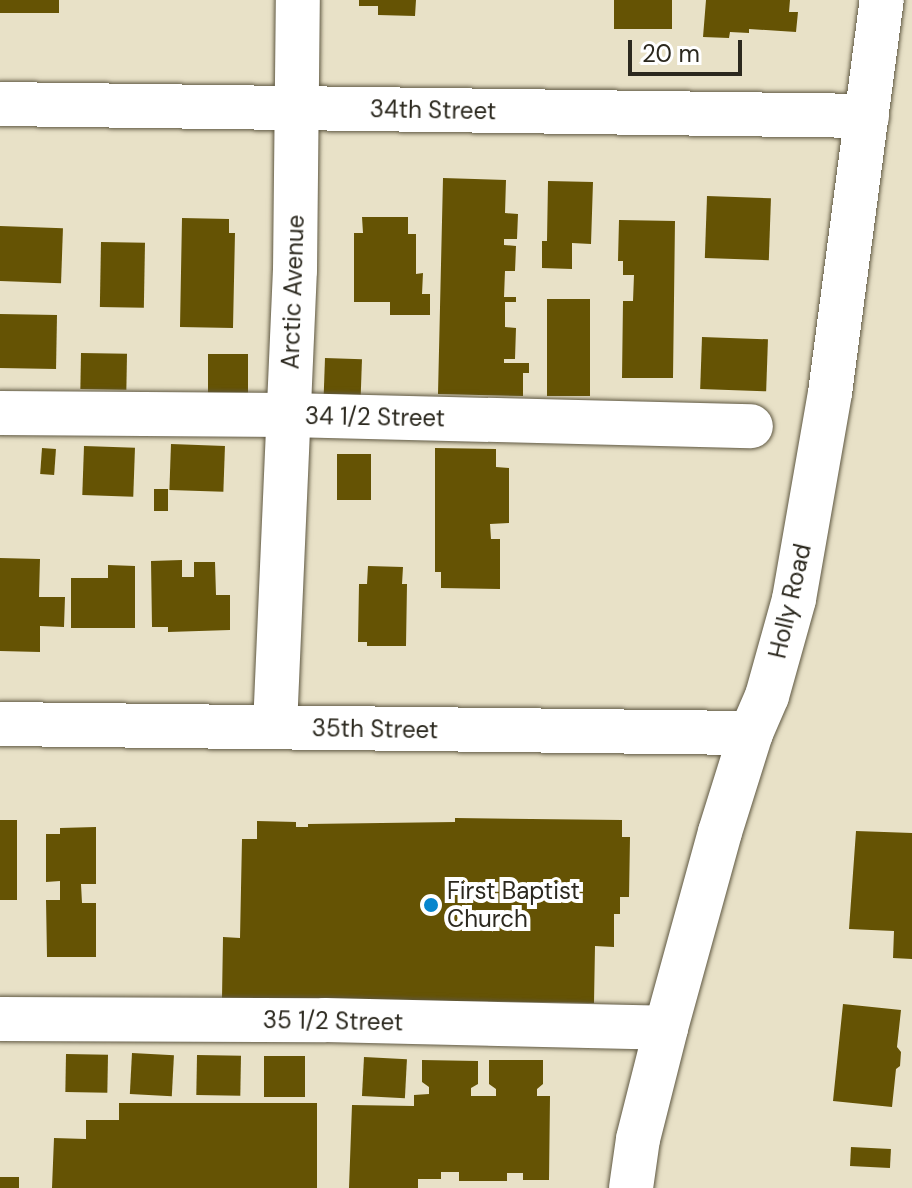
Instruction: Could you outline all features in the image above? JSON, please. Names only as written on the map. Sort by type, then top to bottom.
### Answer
[{"type":"street","name":"Arctic Avenue","points":[[275,727],[288,415],[298,0]]},
{"type":"street","name":"Holly Road","points":[[631,1188],[666,1028],[751,733],[767,696],[794,599],[830,393],[882,0]]},
{"type":"street","name":"34th Street","points":[[0,104],[867,116]]},
{"type":"street","name":"34 1/2 Street","points":[[0,413],[288,415],[751,426]]},
{"type":"street","name":"35th Street","points":[[0,724],[751,733]]},
{"type":"street","name":"35 1/2 Street","points":[[0,1019],[325,1020],[666,1028]]},
{"type":"building","points":[[0,0],[59,0],[59,13],[0,13]]},
{"type":"building","points":[[359,0],[416,0],[415,16],[378,15],[378,6],[359,6]]},
{"type":"building","points":[[614,0],[672,0],[672,29],[614,29]]},
{"type":"building","points":[[706,0],[790,0],[789,12],[798,12],[796,32],[749,29],[749,33],[730,32],[729,38],[703,37]]},
{"type":"building","points":[[443,178],[506,180],[505,213],[518,214],[517,239],[504,239],[504,245],[516,246],[515,271],[505,271],[504,297],[516,297],[516,302],[505,302],[505,327],[516,328],[515,359],[504,359],[504,363],[529,363],[529,373],[523,373],[523,396],[438,394]]},
{"type":"building","points":[[548,181],[593,182],[591,244],[572,243],[572,269],[542,268],[542,241],[547,241]]},
{"type":"building","points":[[707,196],[771,198],[769,260],[705,258]]},
{"type":"building","points":[[362,217],[408,217],[408,234],[416,234],[416,274],[423,273],[422,294],[430,294],[430,315],[390,315],[390,302],[354,302],[354,233],[363,233]]},
{"type":"building","points":[[182,218],[229,219],[229,233],[235,233],[233,328],[180,327]]},
{"type":"building","points":[[619,220],[675,221],[673,378],[622,378],[623,301],[633,301],[634,275],[623,275],[623,261],[618,261]]},
{"type":"building","points":[[0,226],[63,228],[61,283],[0,281]]},
{"type":"building","points":[[101,242],[145,243],[144,308],[100,307]]},
{"type":"building","points":[[547,299],[590,299],[590,396],[547,396]]},
{"type":"building","points":[[0,314],[57,315],[56,369],[0,368]]},
{"type":"building","points":[[702,337],[768,339],[766,391],[700,389]]},
{"type":"building","points":[[81,353],[127,354],[126,390],[80,389]]},
{"type":"building","points":[[208,354],[248,354],[248,393],[208,393]]},
{"type":"building","points":[[325,358],[362,359],[361,395],[324,394]]},
{"type":"building","points":[[171,444],[225,446],[223,492],[169,490]]},
{"type":"building","points":[[84,446],[135,448],[133,497],[82,495]]},
{"type":"building","points":[[42,448],[56,449],[54,475],[40,474]]},
{"type":"building","points":[[435,448],[496,449],[496,467],[509,468],[509,523],[490,524],[491,539],[500,539],[500,589],[441,588],[441,572],[435,572]]},
{"type":"building","points":[[337,454],[371,454],[371,500],[337,500]]},
{"type":"building","points":[[154,489],[168,489],[168,511],[154,511]]},
{"type":"building","points":[[0,558],[40,559],[39,597],[65,597],[64,627],[40,626],[40,652],[0,651]]},
{"type":"building","points":[[182,560],[182,577],[194,577],[194,562],[215,562],[216,595],[230,595],[230,630],[168,632],[168,627],[152,627],[151,561]]},
{"type":"building","points":[[108,565],[135,566],[135,628],[71,628],[71,578],[108,578]]},
{"type":"building","points":[[368,566],[403,567],[402,584],[407,584],[406,646],[367,646],[367,642],[358,642],[359,584],[367,584]]},
{"type":"building","name":"First Baptist Church","points":[[455,818],[622,820],[622,837],[630,837],[629,897],[620,897],[620,914],[614,914],[614,947],[595,946],[594,1003],[222,998],[223,937],[240,938],[242,839],[257,839],[257,821],[296,822],[296,827],[308,827],[308,824],[455,822]]},
{"type":"building","points":[[0,820],[17,820],[17,900],[0,900]]},
{"type":"building","points":[[96,827],[96,884],[81,884],[82,903],[96,903],[96,957],[47,957],[46,900],[60,900],[60,881],[46,882],[46,834],[60,834],[60,828]]},
{"type":"building","points":[[856,831],[912,833],[912,959],[893,958],[894,931],[849,929]]},
{"type":"building","points":[[843,1004],[901,1010],[897,1047],[901,1052],[900,1066],[896,1069],[892,1107],[833,1101]]},
{"type":"building","points":[[132,1053],[174,1055],[172,1096],[130,1094]]},
{"type":"building","points":[[66,1054],[108,1055],[107,1093],[65,1092]]},
{"type":"building","points":[[197,1055],[241,1056],[240,1096],[196,1095]]},
{"type":"building","points":[[264,1056],[305,1056],[305,1097],[264,1097]]},
{"type":"building","points":[[364,1057],[407,1059],[405,1098],[362,1096]]},
{"type":"building","points":[[422,1060],[478,1061],[478,1084],[471,1088],[471,1096],[496,1096],[496,1089],[489,1084],[489,1060],[543,1060],[543,1084],[537,1089],[537,1096],[550,1096],[549,1180],[523,1180],[523,1173],[507,1173],[507,1181],[459,1181],[459,1172],[441,1172],[441,1179],[418,1179],[418,1188],[349,1188],[352,1105],[414,1106],[414,1095],[429,1094],[429,1087],[422,1082]]},
{"type":"building","points":[[119,1103],[317,1103],[317,1188],[52,1188],[54,1138],[86,1139],[86,1120],[119,1120]]},
{"type":"building","points":[[851,1147],[891,1149],[890,1168],[850,1166]]},
{"type":"building","points":[[0,1177],[19,1177],[19,1188],[0,1188]]},
{"type":"place","name":"First Baptist Church","points":[[431,905]]}]
